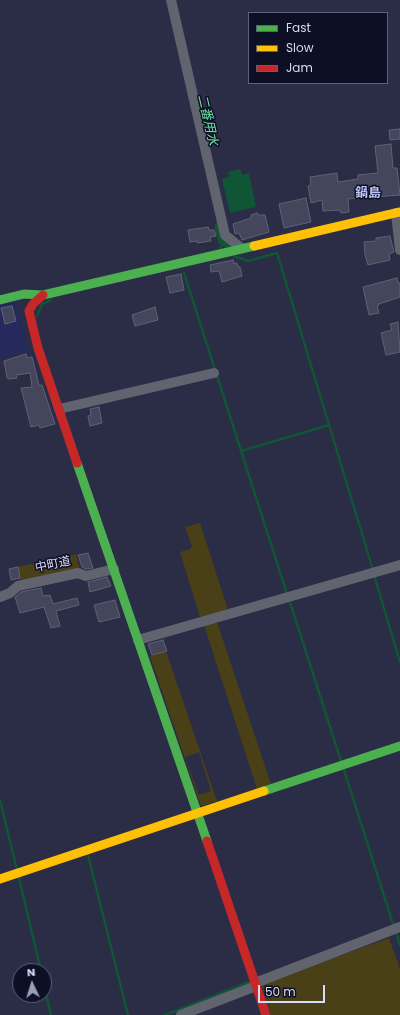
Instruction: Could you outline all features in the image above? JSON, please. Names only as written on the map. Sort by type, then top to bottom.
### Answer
[{"type":"street","points":[[171,0],[225,235],[241,248]]},
{"type":"street","points":[[0,300],[24,294],[43,295],[241,248],[397,216],[400,250]]},
{"type":"street","points":[[43,295],[33,304],[29,311],[34,333],[114,569],[141,639],[200,812],[266,1015]]},
{"type":"street","points":[[59,409],[214,373]]},
{"type":"street","points":[[141,639],[400,565]]},
{"type":"street","name":"中町道","points":[[0,597],[18,586],[78,573],[86,576],[114,569]]},
{"type":"street","points":[[0,879],[400,746]]},
{"type":"street","points":[[181,1015],[396,928]]},
{"type":"shaded area","points":[[240,169],[242,175],[249,173],[256,207],[230,213],[222,179],[229,177],[228,172]]},
{"type":"shaded area","points":[[16,299],[28,351],[0,358],[0,303]]},
{"type":"shaded area","points":[[200,523],[228,610],[200,617],[180,552],[190,549],[192,546],[185,527]]},
{"type":"shaded area","points":[[76,554],[80,570],[21,582],[18,567]]},
{"type":"shaded area","points":[[217,622],[271,784],[257,789],[204,625]]},
{"type":"shaded area","points":[[166,651],[217,801],[201,806],[150,656]],"holes":[[[199,752],[211,791],[199,795],[185,757]]]},
{"type":"shaded area","points":[[389,938],[400,969],[400,1015],[271,1015],[261,984]]},
{"type":"building","points":[[400,129],[400,139],[390,140],[389,130]]},
{"type":"building","points":[[391,144],[393,168],[397,168],[400,195],[348,199],[349,212],[341,213],[340,210],[323,211],[322,200],[311,203],[308,186],[311,185],[310,177],[337,173],[338,182],[358,179],[358,175],[378,173],[375,146]]},
{"type":"building","points":[[306,198],[311,222],[284,228],[279,204]]},
{"type":"building","points":[[257,213],[258,215],[265,215],[269,232],[242,240],[239,233],[235,234],[233,224],[251,218],[251,215]]},
{"type":"building","points":[[208,227],[209,230],[214,230],[216,236],[210,237],[211,241],[197,243],[197,241],[190,242],[188,230]]},
{"type":"building","points":[[390,236],[394,252],[389,254],[390,260],[368,265],[365,255],[364,242],[376,241],[376,238]]},
{"type":"building","points":[[233,260],[234,264],[237,263],[238,267],[240,267],[242,276],[222,282],[219,271],[211,272],[210,265]]},
{"type":"building","points":[[181,274],[184,290],[170,293],[166,277]]},
{"type":"building","points":[[397,278],[398,283],[400,283],[400,297],[379,304],[377,306],[379,313],[369,315],[363,287]]},
{"type":"building","points":[[12,306],[16,321],[5,324],[1,308]]},
{"type":"building","points":[[155,307],[158,320],[135,326],[132,315]]},
{"type":"building","points":[[398,322],[400,352],[386,355],[381,333],[392,330],[390,324]]},
{"type":"building","points":[[26,354],[27,358],[32,357],[39,385],[42,385],[55,424],[40,428],[39,425],[31,427],[21,388],[32,387],[30,373],[16,375],[17,378],[8,379],[7,377],[4,361]]},
{"type":"building","points":[[99,407],[102,423],[90,426],[88,416],[91,415],[90,409]]},
{"type":"building","points":[[88,553],[93,568],[86,569],[82,567],[78,555]]},
{"type":"building","points":[[18,567],[20,578],[11,580],[9,569]]},
{"type":"building","points":[[107,577],[111,586],[90,592],[88,582]]},
{"type":"building","points":[[41,588],[43,596],[50,595],[53,604],[77,598],[79,605],[56,611],[60,626],[51,628],[44,607],[20,613],[15,597],[21,592]]},
{"type":"building","points":[[115,600],[120,617],[99,622],[94,605]]},
{"type":"building","points":[[163,640],[167,651],[152,655],[148,644]]},
{"type":"waterway","name":"二番用水","points":[[219,227],[222,240],[226,243]]},
{"type":"waterway","name":"二番用水","points":[[220,248],[223,241]]},
{"type":"waterway","points":[[234,256],[248,261],[277,253],[373,570]]},
{"type":"waterway","points":[[184,273],[287,594]]},
{"type":"waterway","points":[[37,316],[42,304],[51,300]]},
{"type":"waterway","points":[[241,451],[329,425]]},
{"type":"waterway","points":[[374,575],[400,662]]},
{"type":"waterway","points":[[289,599],[341,761]]},
{"type":"waterway","points":[[344,770],[394,927]]},
{"type":"waterway","points":[[0,800],[17,870]]},
{"type":"waterway","points":[[88,855],[128,1015]]},
{"type":"waterway","points":[[19,878],[39,963]]},
{"type":"waterway","points":[[396,932],[400,945]]},
{"type":"waterway","points":[[165,1015],[249,982]]},
{"type":"waterway","points":[[48,1003],[51,1015]]},
{"type":"traffic: fast","points":[[0,300],[24,294],[43,295],[254,246]]},
{"type":"traffic: fast","points":[[77,463],[207,841]]},
{"type":"traffic: fast","points":[[264,791],[400,746]]},
{"type":"traffic: slow","points":[[254,246],[400,212]]},
{"type":"traffic: slow","points":[[0,879],[264,791]]},
{"type":"traffic: jam","points":[[43,295],[33,304],[29,311],[38,348],[77,463]]},
{"type":"traffic: jam","points":[[207,841],[266,1015]]},
{"type":"district","name":"鍋島","points":[[368,194]]}]
